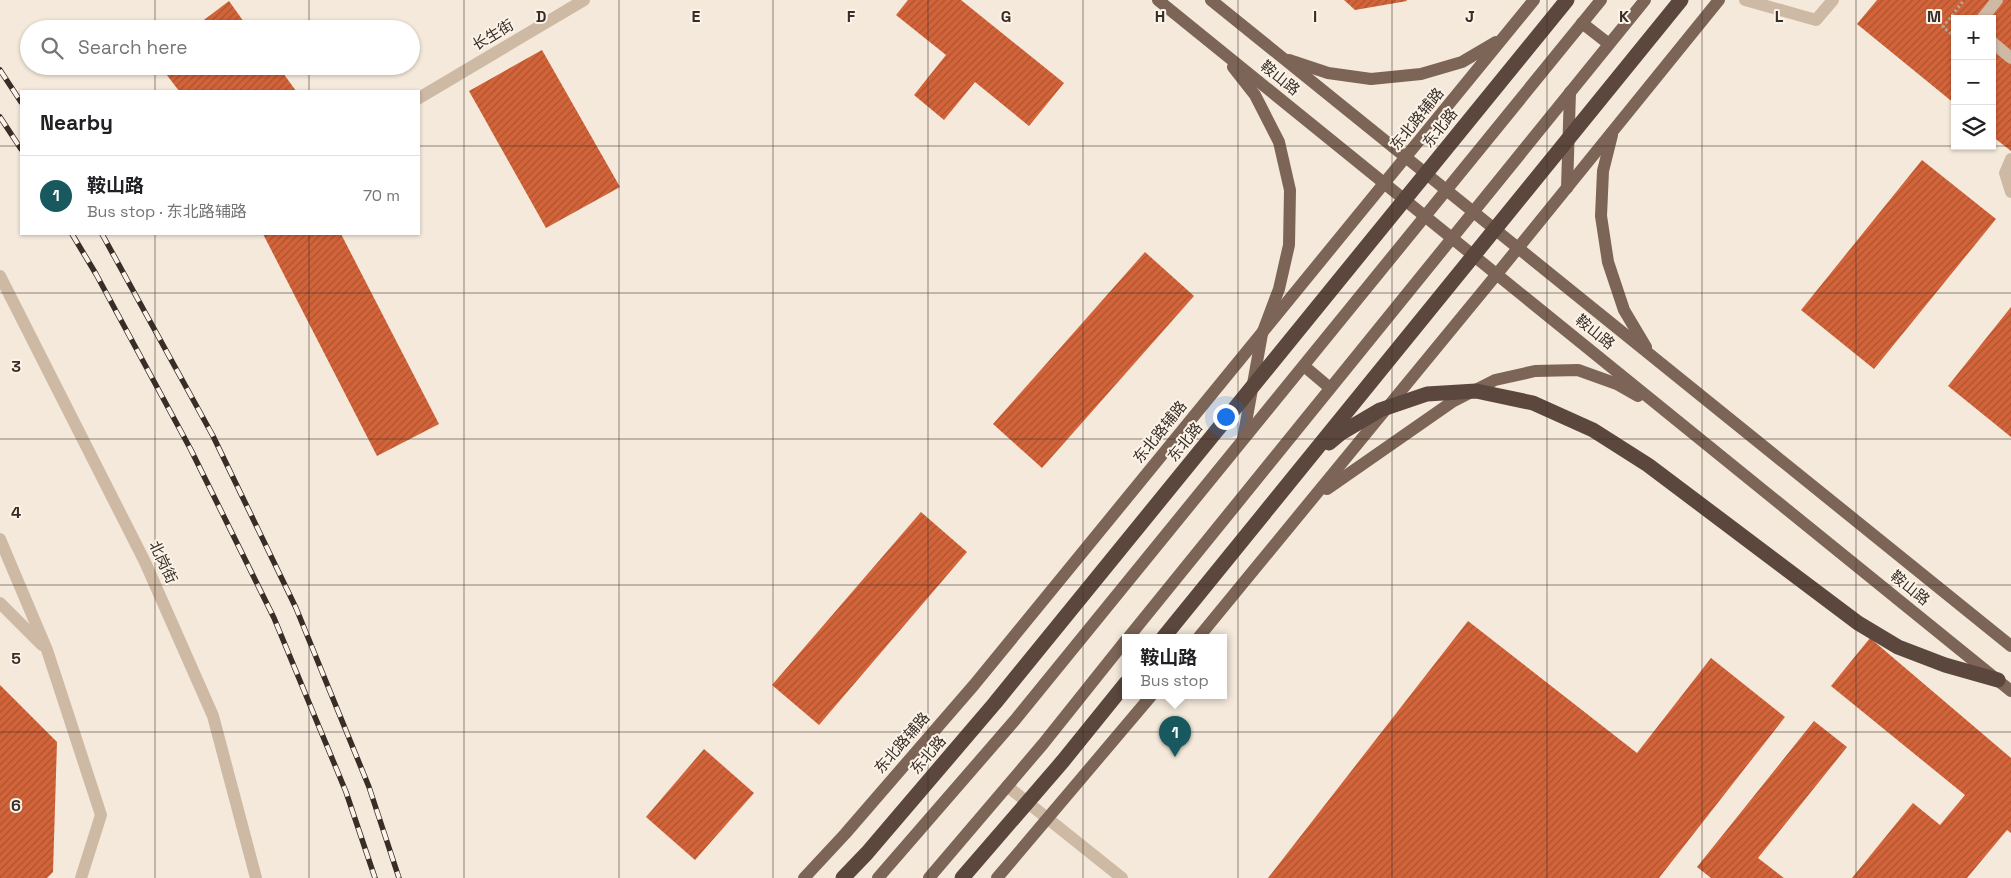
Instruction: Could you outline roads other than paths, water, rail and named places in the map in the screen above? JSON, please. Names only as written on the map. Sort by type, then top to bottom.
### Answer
[{"type":"highway","name":"东北路","points":[[843,878],[867,853],[995,703],[1567,0]]},
{"type":"highway","points":[[1165,634],[1682,0]]},
{"type":"highway","points":[[1304,465],[1341,433],[1380,410],[1427,394],[1476,391],[1533,402],[1593,430],[1648,466],[1858,623],[1898,647],[1945,665],[1998,680]]},
{"type":"highway","points":[[962,878],[1063,761],[1122,688]]},
{"type":"main road","name":"鞍山路","points":[[1158,0],[2011,691]]},
{"type":"main road","name":"鞍山路","points":[[1211,0],[2011,646]]},
{"type":"main road","name":"东北路辅路","points":[[804,878],[852,826],[974,685],[1534,0]]},
{"type":"main road","points":[[878,878],[1016,720],[1601,0]]},
{"type":"main road","points":[[1131,634],[1645,0]]},
{"type":"main road","points":[[1201,634],[1497,274],[1718,0]]},
{"type":"main road","points":[[1582,23],[1609,44]]},
{"type":"main road","points":[[1282,57],[1328,73],[1371,79],[1421,74],[1462,62],[1505,36]]},
{"type":"main road","points":[[1219,49],[1255,95],[1279,142],[1290,190],[1289,245],[1279,289],[1262,334],[1243,440]]},
{"type":"main road","points":[[1567,188],[1570,92]]},
{"type":"main road","points":[[1613,131],[1603,171],[1601,216],[1608,262],[1624,310],[1651,355]]},
{"type":"main road","points":[[1304,366],[1330,388]]},
{"type":"main road","points":[[1314,497],[1452,402],[1495,380],[1535,371],[1578,370],[1617,384],[1667,412]]},
{"type":"main road","points":[[929,878],[1122,645]]},
{"type":"main road","points":[[997,878],[1148,699]]},
{"type":"street","name":"长生街","points":[[420,97],[584,0]]},
{"type":"street","points":[[1745,0],[1816,20],[1833,0]]},
{"type":"street","points":[[1985,15],[1997,0]]},
{"type":"street","points":[[1996,45],[2011,58]]},
{"type":"street","points":[[2011,159],[2006,173],[2011,192]]},
{"type":"street","name":"北岗街","points":[[0,276],[145,562],[213,716],[256,878]]},
{"type":"street","points":[[0,539],[47,650],[101,815],[81,878]]},
{"type":"street","points":[[0,603],[47,650]]},
{"type":"street","points":[[1007,786],[1122,878]]},
{"type":"railway","points":[[0,70],[20,100]]},
{"type":"railway","points":[[0,117],[20,147]]},
{"type":"railway","points":[[73,235],[96,274],[191,450],[274,618],[346,792],[375,878]]},
{"type":"railway","points":[[103,235],[213,436],[296,608],[369,787],[399,878]]},
{"type":"place","name":"鞍山路","points":[[1175,757]]}]
